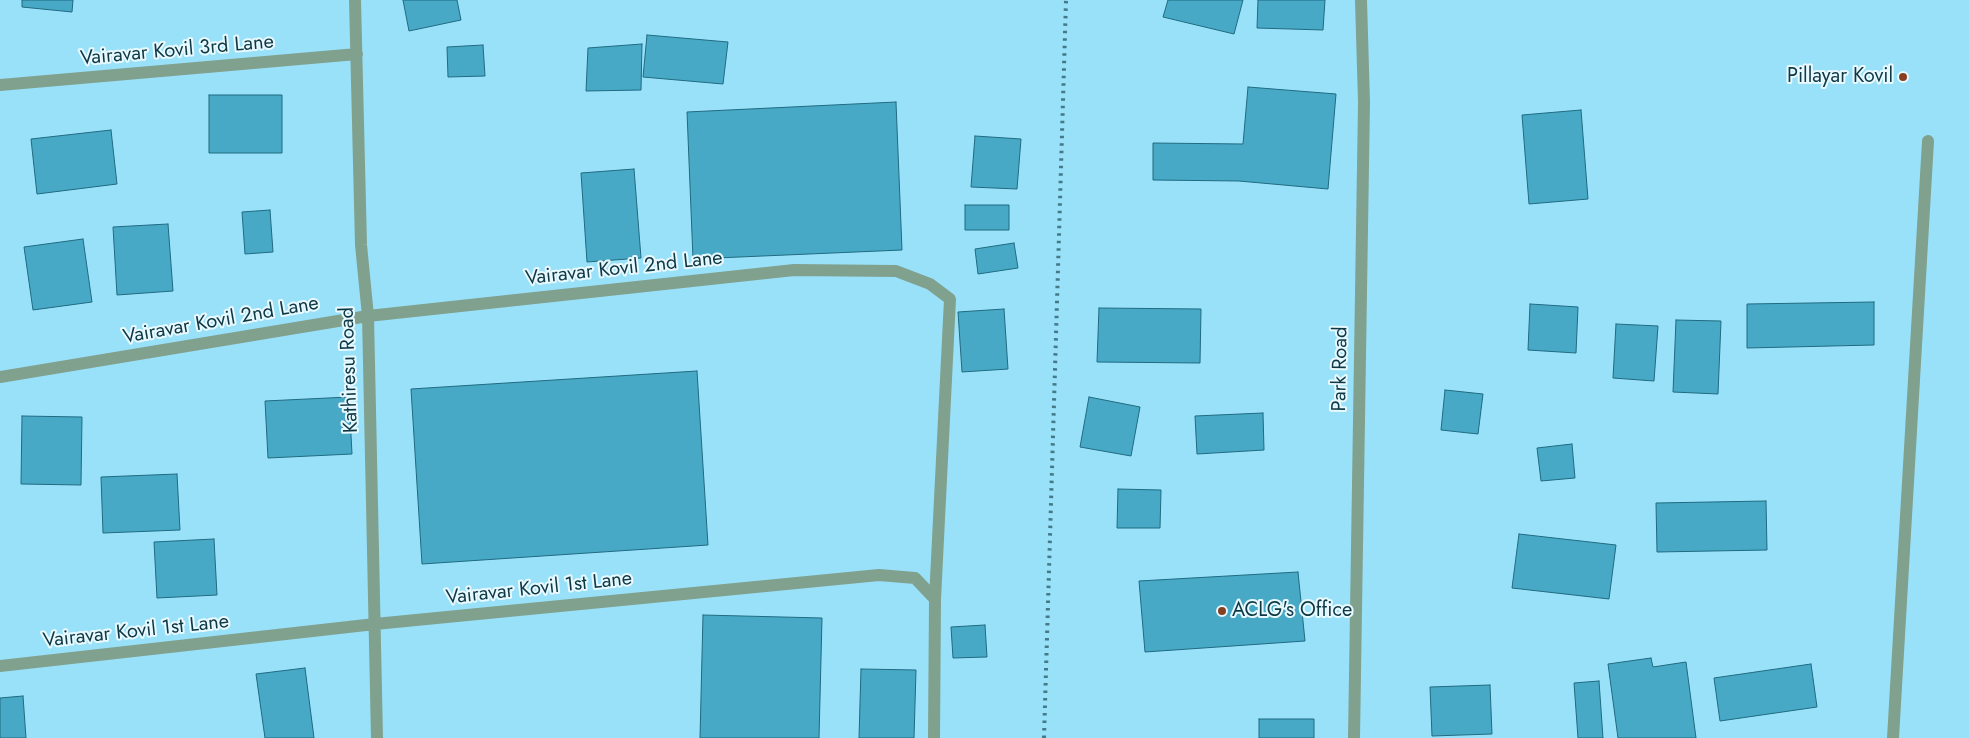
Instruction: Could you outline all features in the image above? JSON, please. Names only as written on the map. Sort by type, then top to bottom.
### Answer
[{"type":"street","name":"Kathiresu Road","points":[[355,0],[361,245],[368,316],[377,738]]},
{"type":"street","name":"Park Road","points":[[1354,738],[1364,102],[1361,0]]},
{"type":"street","name":"Vairavar Kovil 3rd Lane","points":[[0,85],[357,54]]},
{"type":"street","points":[[1894,738],[1928,141]]},
{"type":"street","name":"Vairavar Kovil 2nd Lane","points":[[0,377],[368,316],[794,270],[896,271],[930,284],[950,298],[935,599]]},
{"type":"street","name":"Vairavar Kovil 1st Lane","points":[[0,666],[375,624],[879,575],[915,578],[935,599]]},
{"type":"street","points":[[934,738],[935,599]]},
{"type":"building","points":[[22,0],[73,0],[72,12],[22,7]]},
{"type":"building","points":[[403,0],[457,0],[461,20],[409,31]]},
{"type":"building","points":[[1168,0],[1243,0],[1234,34],[1163,17]]},
{"type":"building","points":[[1258,0],[1325,0],[1323,30],[1257,28]]},
{"type":"building","points":[[647,35],[728,42],[723,84],[643,77]]},
{"type":"building","points":[[642,44],[641,90],[586,91],[588,48]]},
{"type":"building","points":[[483,45],[485,76],[448,77],[447,47]]},
{"type":"building","points":[[1248,87],[1336,94],[1328,189],[1239,181],[1153,180],[1153,143],[1243,144]]},
{"type":"building","points":[[209,95],[282,95],[282,153],[209,153]]},
{"type":"building","points":[[896,102],[902,250],[693,259],[687,112]]},
{"type":"building","points":[[1581,110],[1588,199],[1529,204],[1522,115]]},
{"type":"building","points":[[111,130],[117,184],[37,194],[31,139]]},
{"type":"building","points":[[975,136],[1021,139],[1017,189],[971,187]]},
{"type":"building","points":[[634,169],[641,258],[587,262],[581,173]]},
{"type":"building","points":[[965,205],[1009,205],[1009,230],[965,230]]},
{"type":"building","points":[[270,210],[273,252],[245,254],[242,212]]},
{"type":"building","points":[[168,224],[173,291],[117,295],[113,227]]},
{"type":"building","points":[[83,239],[92,302],[33,310],[24,247]]},
{"type":"building","points":[[1014,243],[1018,268],[978,274],[975,249]]},
{"type":"building","points":[[1874,302],[1874,345],[1747,348],[1747,304]]},
{"type":"building","points":[[1530,304],[1578,307],[1576,353],[1528,350]]},
{"type":"building","points":[[1099,308],[1201,309],[1200,363],[1097,362]]},
{"type":"building","points":[[1004,309],[1008,369],[962,372],[958,312]]},
{"type":"building","points":[[1676,320],[1721,321],[1718,394],[1673,392]]},
{"type":"building","points":[[1616,324],[1658,326],[1654,381],[1613,378]]},
{"type":"building","points":[[697,371],[708,545],[422,564],[411,389]]},
{"type":"building","points":[[1445,390],[1483,394],[1478,434],[1441,430]]},
{"type":"building","points":[[349,397],[352,454],[268,458],[265,401]]},
{"type":"building","points":[[1089,397],[1140,407],[1131,456],[1080,447]]},
{"type":"building","points":[[1263,413],[1264,450],[1197,454],[1195,416]]},
{"type":"building","points":[[22,416],[82,417],[81,485],[21,484]]},
{"type":"building","points":[[1572,444],[1575,478],[1541,481],[1537,448]]},
{"type":"building","points":[[177,474],[180,530],[103,533],[101,477]]},
{"type":"building","points":[[1118,489],[1161,490],[1160,528],[1117,528]]},
{"type":"building","points":[[1766,501],[1767,550],[1657,552],[1656,503]]},
{"type":"building","points":[[1519,534],[1616,545],[1609,599],[1512,588]]},
{"type":"building","points":[[214,539],[217,595],[157,598],[154,542]]},
{"type":"building","name":"ACLG's Office","points":[[1298,572],[1305,641],[1145,652],[1139,581]]},
{"type":"building","points":[[703,615],[822,618],[819,738],[700,738]]},
{"type":"building","points":[[985,625],[987,657],[953,658],[951,627]]},
{"type":"building","points":[[1651,658],[1653,667],[1686,662],[1696,738],[1618,738],[1608,664]]},
{"type":"building","points":[[1811,664],[1817,707],[1720,721],[1714,678]]},
{"type":"building","points":[[305,668],[314,738],[265,738],[256,674]]},
{"type":"building","points":[[861,669],[916,670],[914,738],[859,738]]},
{"type":"building","points":[[1599,681],[1603,738],[1578,738],[1574,683]]},
{"type":"building","points":[[1490,685],[1492,734],[1432,736],[1430,687]]},
{"type":"building","points":[[23,696],[26,738],[0,738],[0,698]]},
{"type":"building","points":[[1259,719],[1314,719],[1314,738],[1259,738]]},
{"type":"railway","points":[[1044,738],[1066,0]]},
{"type":"place","name":"Pillayar Kovil","points":[[1903,77]]},
{"type":"place","name":"ACLG's Office","points":[[1222,611]]}]
